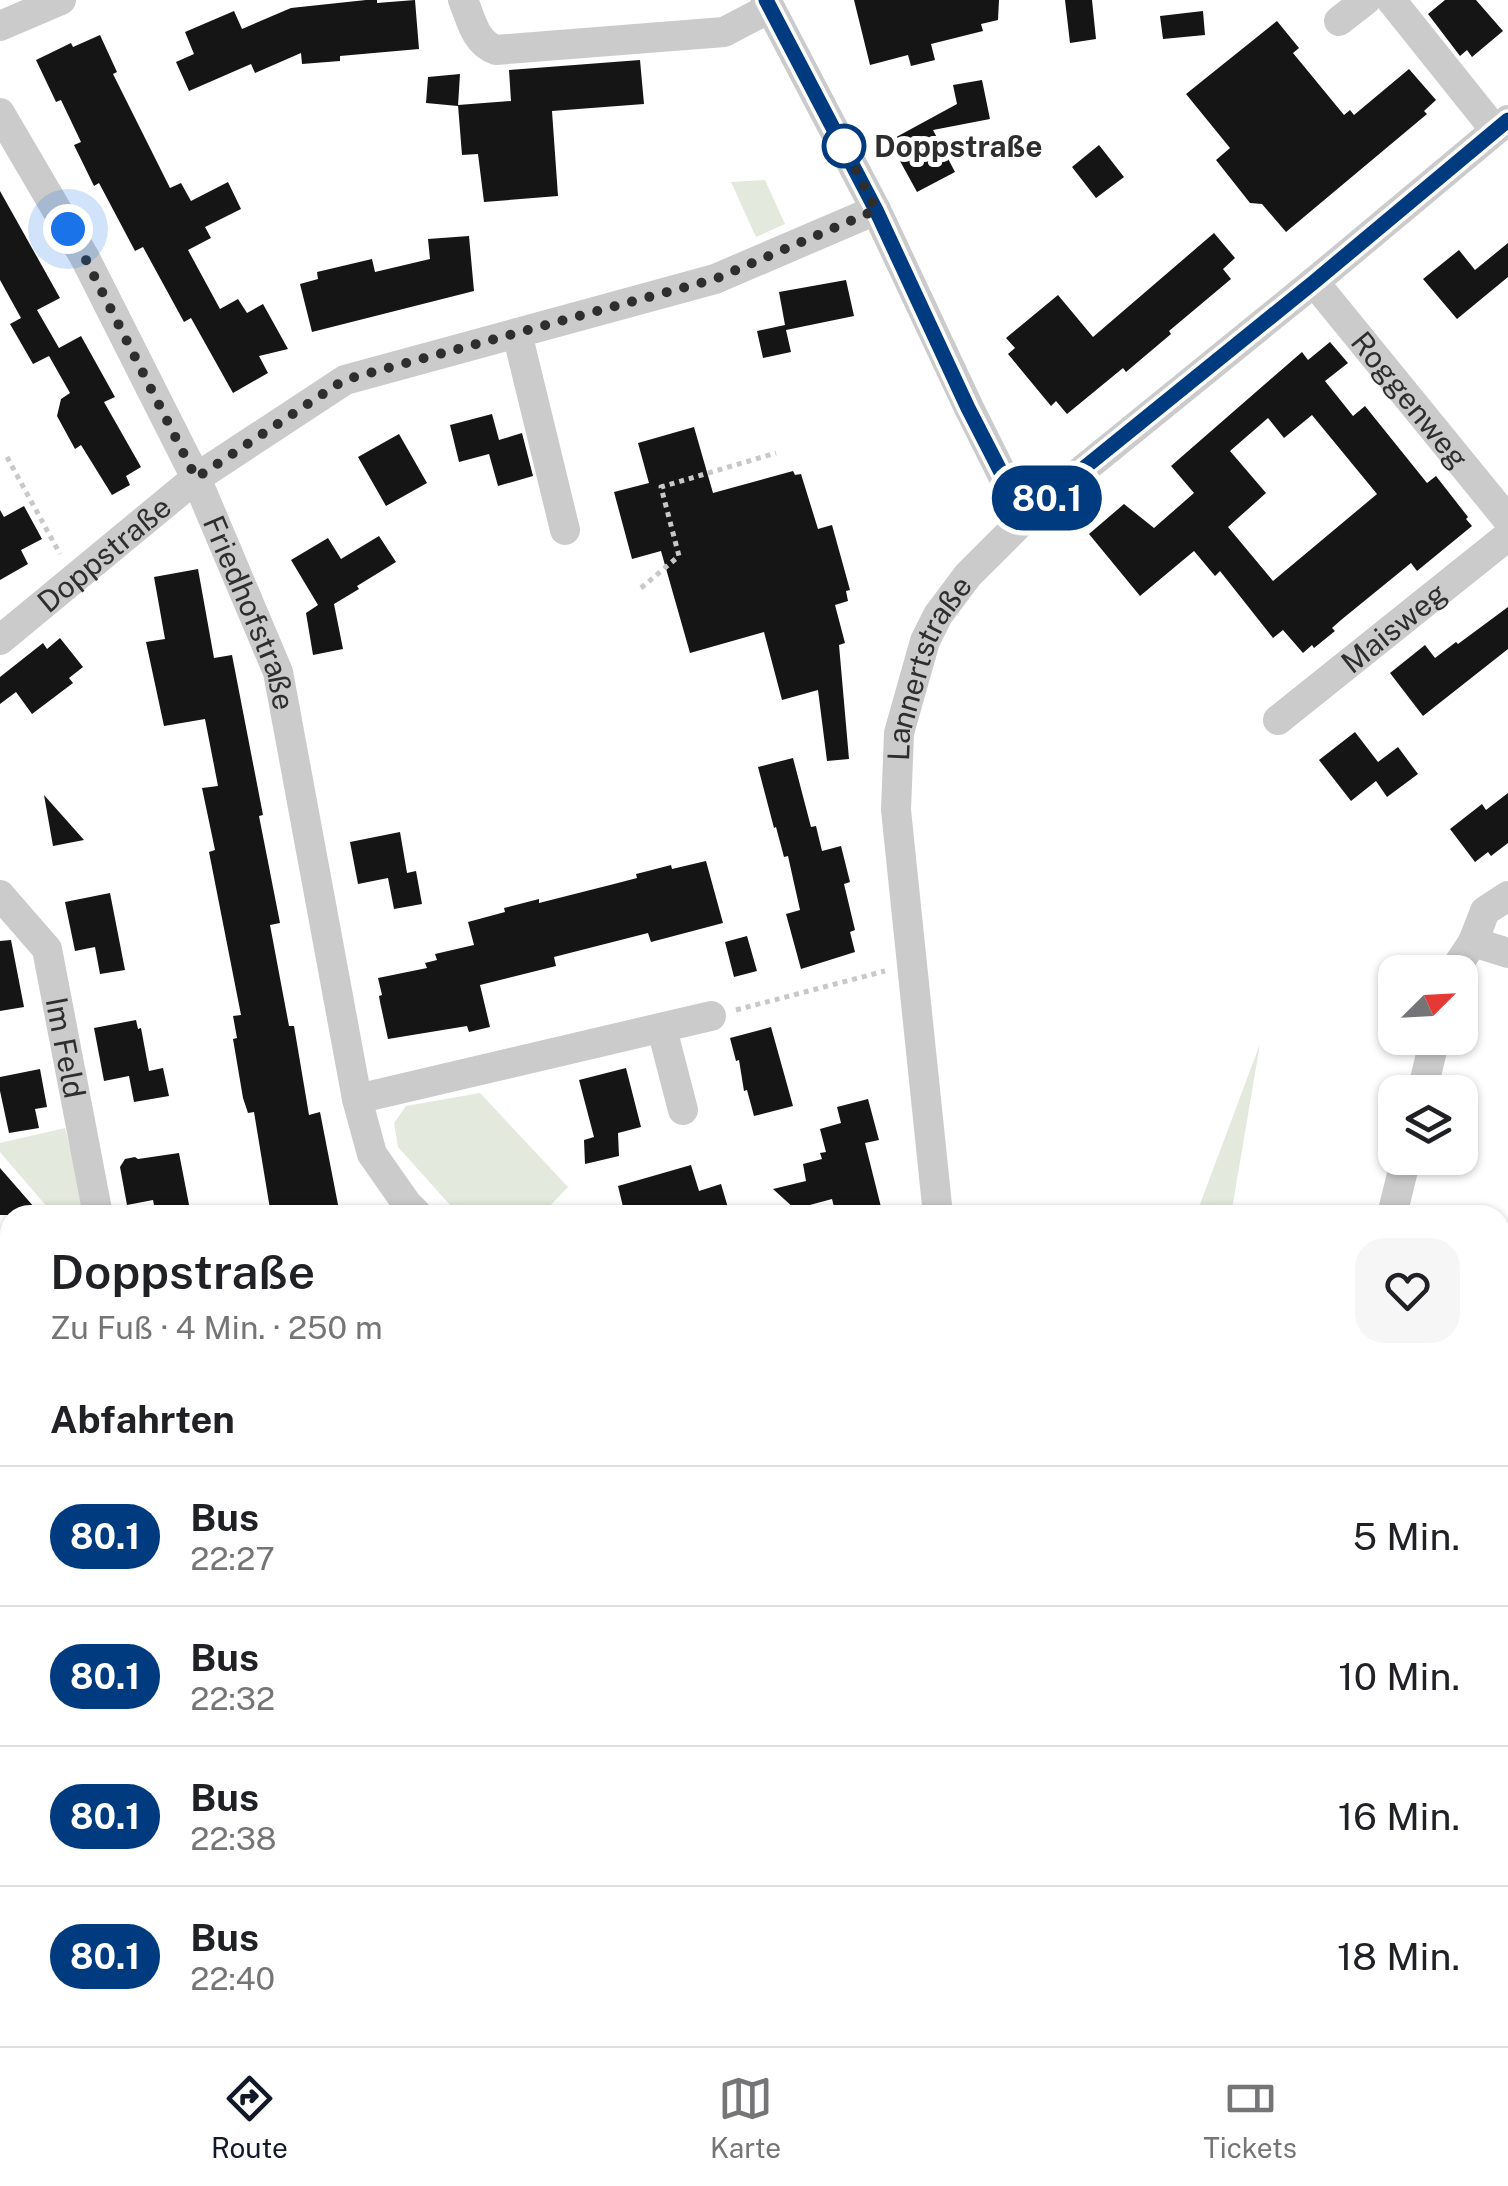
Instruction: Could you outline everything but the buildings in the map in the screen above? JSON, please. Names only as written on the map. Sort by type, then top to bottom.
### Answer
[{"type":"street","points":[[0,26],[61,0]]},
{"type":"street","points":[[463,0],[482,42],[496,50],[724,32],[768,4],[876,210],[1005,480],[1032,510]]},
{"type":"street","points":[[1339,21],[1366,0]]},
{"type":"street","name":"Lannertstraße","points":[[937,1205],[896,810],[898,733],[925,640],[968,575],[1032,510],[1502,125],[1391,0]]},
{"type":"street","name":"Friedhofstraße","points":[[0,113],[85,258],[196,478],[278,672],[357,1098],[372,1154],[409,1205]]},
{"type":"street","name":"Doppstraße","points":[[0,640],[196,478],[344,380],[715,279],[876,210]]},
{"type":"street","name":"Roggenweg","points":[[1314,282],[1508,520]]},
{"type":"street","points":[[517,333],[565,530]]},
{"type":"street","name":"Maisweg","points":[[1278,720],[1508,536]]},
{"type":"street","name":"Im Feld","points":[[0,896],[47,949],[96,1205]]},
{"type":"street","points":[[1465,955],[1485,911],[1508,896]]},
{"type":"street","points":[[1474,942],[1508,953]]},
{"type":"street","points":[[357,1098],[711,1016]]},
{"type":"street","points":[[662,1029],[682,1110]]},
{"type":"street","points":[[1394,1205],[1402,1175]]},
{"type":"path","points":[[641,588],[679,556],[661,488],[776,453]]},
{"type":"path","points":[[6,457],[75,577]]},
{"type":"path","points":[[711,1016],[912,964]]},
{"type":"shaded area","points":[[765,180],[785,224],[756,237],[731,182]]},
{"type":"shaded area","points":[[1260,1044],[1233,1205],[1200,1205]]},
{"type":"shaded area","points":[[480,1093],[568,1187],[551,1205],[450,1205],[398,1147],[394,1123],[406,1106]]},
{"type":"shaded area","points":[[65,1128],[84,1205],[45,1205],[0,1152],[0,1143]]},
{"type":"bus line","name":"80.1","points":[[766,0],[876,210],[1005,480],[1032,510],[1508,120]]},
{"type":"place","name":"Doppstraße","points":[[844,146]]},
{"type":"route","points":[[68,229],[196,478],[344,380],[715,279],[876,210],[844,146]]}]
